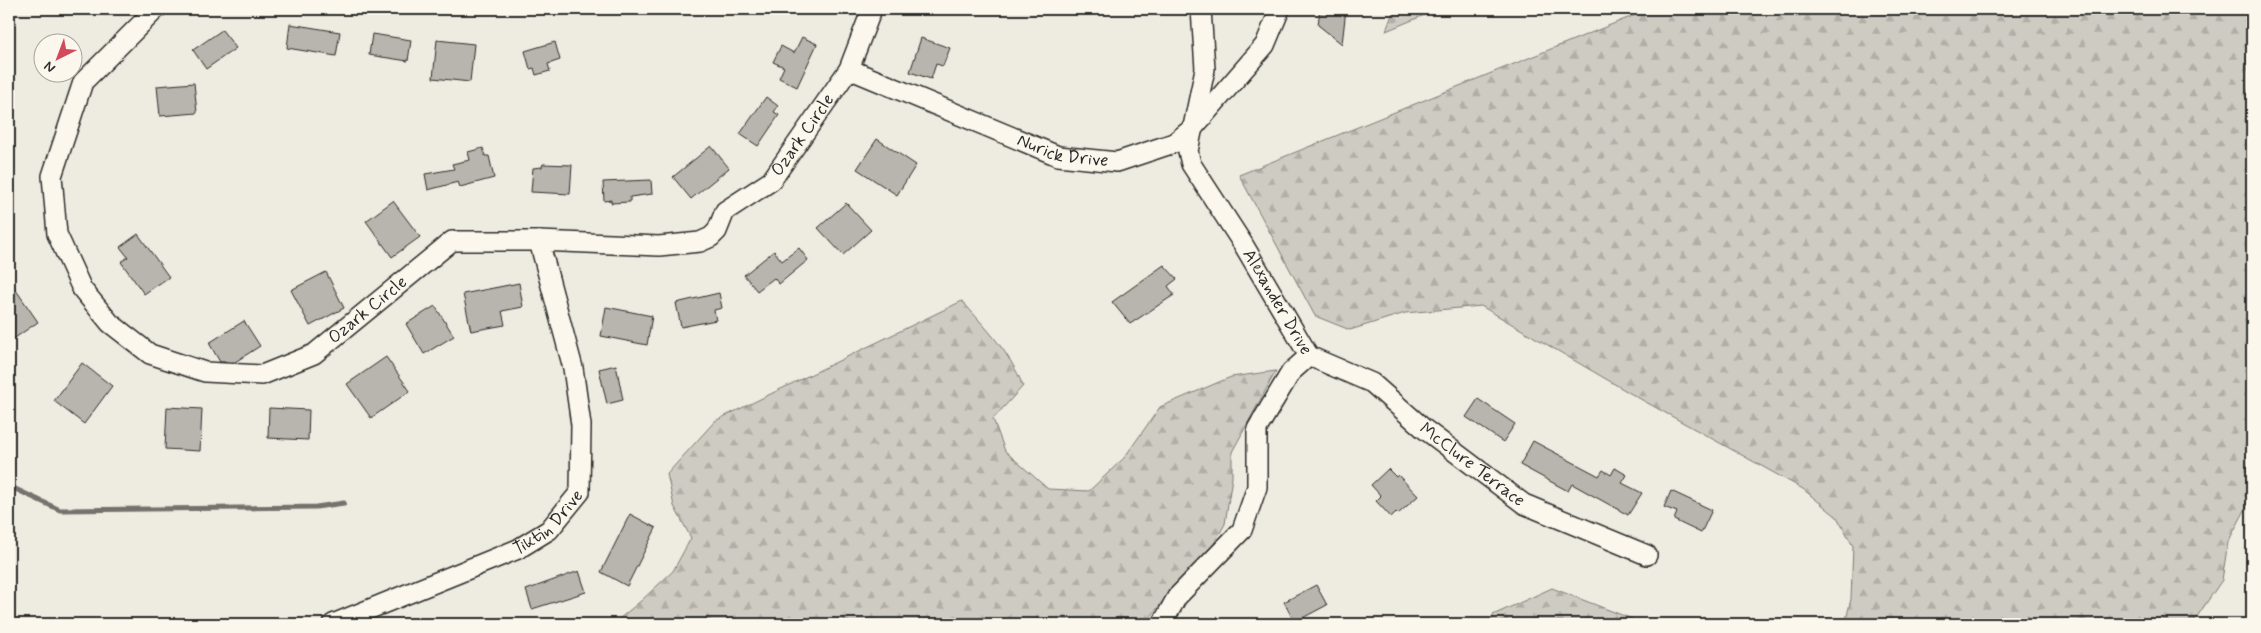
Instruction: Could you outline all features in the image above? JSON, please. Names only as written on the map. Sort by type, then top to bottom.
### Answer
[{"type":"street","name":"Ozark Circle","points":[[156,9],[83,82],[52,176],[57,234],[82,289],[110,323],[150,354],[205,372],[262,375],[314,354],[452,241],[539,241],[659,246],[700,242],[711,238],[717,231],[725,211],[771,181],[849,69],[872,9]]},
{"type":"street","name":"Alexander Drive","points":[[1162,624],[1177,597],[1242,530],[1257,487],[1257,429],[1291,372],[1309,356],[1243,244],[1191,164],[1188,151],[1205,69],[1201,9]]},
{"type":"street","name":"Nurick Drive","points":[[849,69],[1058,156],[1117,162],[1174,143],[1193,128],[1265,45],[1280,9]]},
{"type":"street","name":"Tiktin Drive","points":[[333,624],[518,548],[549,530],[580,492],[581,425],[573,368],[539,241]]},
{"type":"street","name":"McClure Terrace","points":[[1309,356],[1372,384],[1423,428],[1524,504],[1647,554]]},
{"type":"green space","points":[[1394,9],[1439,9],[1386,31]]},
{"type":"green space","points":[[1650,9],[2252,9],[2252,497],[2228,542],[2222,580],[2192,624],[1845,624],[1851,599],[1853,546],[1837,517],[1803,489],[1635,396],[1481,306],[1405,313],[1350,330],[1315,316],[1239,175]]},
{"type":"green space","points":[[962,301],[1004,351],[1023,386],[993,419],[1005,451],[1048,489],[1089,491],[1124,458],[1160,407],[1231,377],[1276,371],[1232,452],[1232,477],[1225,524],[1204,561],[1167,596],[1145,624],[613,624],[673,571],[691,538],[674,506],[667,474],[715,421]]},
{"type":"green space","points":[[1552,588],[1645,624],[1491,624],[1493,615]]},
{"type":"building","points":[[1320,9],[1346,9],[1342,44],[1318,25]]},
{"type":"building","points":[[290,24],[340,32],[336,56],[287,48]]},
{"type":"building","points":[[222,30],[236,48],[206,69],[193,50]]},
{"type":"building","points":[[372,34],[411,40],[408,61],[369,55]]},
{"type":"building","points":[[802,37],[817,44],[797,87],[779,78],[784,67],[773,62],[781,46],[794,53]]},
{"type":"building","points":[[921,38],[950,48],[943,66],[936,64],[931,79],[910,72]]},
{"type":"building","points":[[437,40],[474,44],[470,82],[433,78]]},
{"type":"building","points":[[555,42],[560,60],[548,64],[550,71],[536,75],[534,68],[530,69],[525,51]]},
{"type":"building","points":[[194,83],[197,113],[160,116],[157,86]]},
{"type":"building","points":[[766,97],[778,106],[774,112],[779,115],[758,146],[740,134]]},
{"type":"building","points":[[877,139],[916,165],[897,195],[857,169]]},
{"type":"building","points":[[711,146],[729,168],[691,199],[673,177]]},
{"type":"building","points":[[483,148],[485,156],[489,156],[494,178],[460,187],[458,182],[428,190],[425,174],[454,169],[452,164],[470,160],[468,152]]},
{"type":"building","points":[[543,164],[572,165],[570,194],[531,192],[533,168],[542,167]]},
{"type":"building","points":[[651,180],[652,194],[630,197],[630,202],[611,203],[611,200],[604,201],[603,182]]},
{"type":"building","points":[[393,201],[420,237],[392,257],[366,221]]},
{"type":"building","points":[[846,203],[871,230],[843,255],[818,228]]},
{"type":"building","points":[[138,234],[169,277],[144,294],[121,262],[128,257],[120,247]]},
{"type":"building","points":[[799,248],[808,260],[779,284],[774,278],[757,291],[744,275],[774,251],[782,261]]},
{"type":"building","points":[[1164,265],[1177,279],[1168,286],[1174,295],[1130,324],[1112,302]]},
{"type":"building","points":[[326,272],[344,308],[310,326],[291,290]]},
{"type":"building","points":[[9,280],[38,322],[9,342]]},
{"type":"building","points":[[519,283],[523,307],[502,311],[505,325],[471,331],[463,294]]},
{"type":"building","points":[[719,293],[722,308],[714,310],[716,320],[681,327],[676,303]]},
{"type":"building","points":[[435,306],[454,336],[424,354],[406,324]]},
{"type":"building","points":[[606,307],[652,316],[647,345],[601,336]]},
{"type":"building","points":[[244,321],[260,346],[235,362],[220,362],[209,343]]},
{"type":"building","points":[[386,357],[410,391],[371,418],[347,384]]},
{"type":"building","points":[[82,363],[112,386],[84,424],[54,401]]},
{"type":"building","points":[[616,365],[623,400],[607,404],[599,369]]},
{"type":"building","points":[[1478,399],[1515,424],[1503,442],[1466,417]]},
{"type":"building","points":[[167,407],[202,409],[200,451],[165,449]]},
{"type":"building","points":[[269,408],[309,410],[308,440],[268,438]]},
{"type":"building","points":[[1533,441],[1599,476],[1603,470],[1611,475],[1615,468],[1627,475],[1622,483],[1642,493],[1628,515],[1572,484],[1568,491],[1520,465]]},
{"type":"building","points":[[1388,469],[1396,477],[1398,475],[1418,496],[1398,514],[1396,512],[1391,517],[1376,501],[1381,496],[1371,485]]},
{"type":"building","points":[[1671,491],[1712,510],[1701,533],[1674,520],[1677,512],[1664,507]]},
{"type":"building","points":[[630,514],[656,528],[627,586],[601,572]]},
{"type":"building","points":[[579,571],[586,592],[532,609],[526,590]]},
{"type":"building","points":[[1316,585],[1327,605],[1295,622],[1284,602]]},
{"type":"waterway","points":[[9,486],[60,510],[316,507],[344,503]]}]
